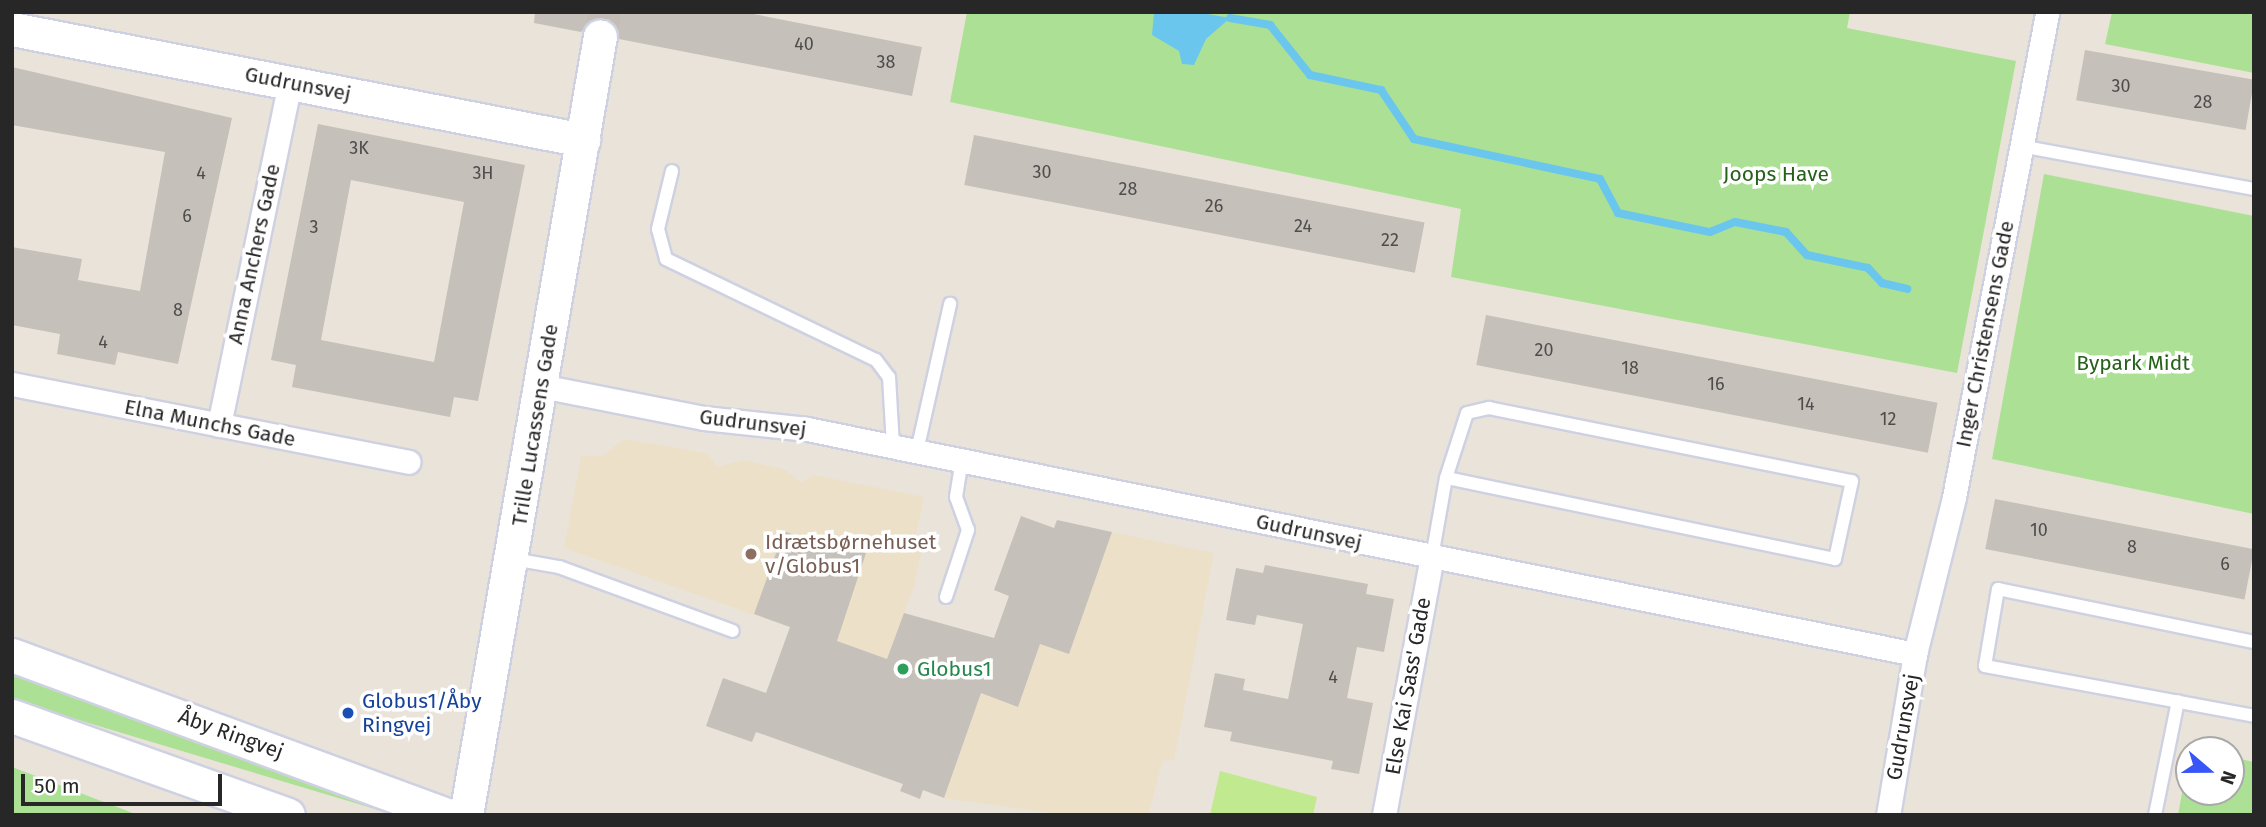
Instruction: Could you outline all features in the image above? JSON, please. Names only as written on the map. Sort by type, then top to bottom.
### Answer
[{"type":"street","name":"Inger Christensens Gade","points":[[1915,654],[1954,497],[2047,12]]},
{"type":"street","name":"Gudrunsvej","points":[[12,29],[583,140]]},
{"type":"street","name":"Trille Lucassens Gade","points":[[466,815],[513,559],[600,36]]},
{"type":"street","name":"Anna Anchers Gade","points":[[219,425],[290,83]]},
{"type":"street","name":"Elna Munchs Gade","points":[[12,384],[408,462]]},
{"type":"street","name":"Gudrunsvej","points":[[541,386],[893,447],[1915,654],[1888,815]]},
{"type":"street","name":"Else Kai Sass' Gade","points":[[1384,815],[1432,557]]},
{"type":"street","name":"Åby Ringvej","points":[[12,655],[448,815]]},
{"type":"street","points":[[12,716],[288,815]]},
{"type":"lane","points":[[2020,146],[2254,189]]},
{"type":"lane","points":[[672,171],[658,229],[666,259],[876,360],[889,377],[893,447]]},
{"type":"lane","points":[[917,452],[950,304]]},
{"type":"lane","points":[[1432,557],[1446,478],[1467,413],[1489,408],[1852,481],[1835,559],[1446,478]]},
{"type":"lane","points":[[946,597],[968,530],[956,497],[962,461]]},
{"type":"lane","points":[[513,559],[559,568],[733,631]]},
{"type":"lane","points":[[2254,642],[1998,589],[1985,666],[2254,716]]},
{"type":"lane","points":[[2155,815],[2178,701]]},
{"type":"shaded area","name":"Idrætsbørnehuset v/Globus1","points":[[624,439],[707,453],[718,467],[743,460],[784,469],[801,482],[814,475],[924,497],[915,539],[924,541],[914,586],[887,659],[837,641],[840,633],[789,627],[564,548],[581,456],[602,456]]},
{"type":"shaded area","points":[[1112,532],[1214,553],[1174,761],[1163,760],[1148,815],[1065,815],[944,798],[981,693],[1018,706],[1035,660],[1023,638],[1069,653]]},
{"type":"green space","name":"Joops Have","points":[[967,12],[1850,12],[1847,28],[2016,61],[1957,373],[1451,277],[1461,209],[950,102]]},
{"type":"green space","points":[[2112,12],[2254,12],[2254,73],[2105,44]]},
{"type":"green space","name":"Bypark Midt","points":[[2044,174],[2254,216],[2254,514],[1992,459]]},
{"type":"green space","points":[[12,675],[209,744],[395,815],[12,700]]},
{"type":"green space","points":[[2245,760],[2254,762],[2254,815],[2178,815],[2180,806],[2245,806]]},
{"type":"green space","points":[[12,767],[138,815],[12,815]]},
{"type":"green space","points":[[1220,771],[1317,797],[1313,815],[1210,815]]},
{"type":"water","points":[[1154,12],[1197,12],[1230,18],[1206,39],[1194,65],[1182,64],[1179,51],[1152,35]]},
{"type":"building","points":[[535,12],[743,12],[922,47],[912,96],[619,39],[618,29],[604,17],[593,18],[581,32],[534,23]]},
{"type":"building","points":[[2085,50],[2254,80],[2246,130],[2076,100]]},
{"type":"building","points":[[12,67],[232,118],[178,364],[118,352],[115,365],[57,354],[60,334],[12,325],[12,247],[82,259],[78,280],[140,291],[165,152],[12,125]]},
{"type":"building","points":[[318,124],[525,165],[478,401],[454,397],[450,417],[292,387],[296,365],[271,360]],"holes":[[[351,180],[464,202],[434,362],[321,340]]]},
{"type":"building","points":[[974,135],[1425,223],[1415,273],[964,185]]},
{"type":"building","points":[[1486,315],[1938,403],[1928,453],[1476,365]]},
{"type":"building","points":[[1995,499],[2254,549],[2244,599],[1985,549]]},
{"type":"building","name":"Globus1","points":[[1021,516],[1054,528],[1057,520],[1112,532],[1069,654],[1040,644],[1018,707],[981,693],[944,798],[923,790],[920,799],[900,791],[903,784],[756,732],[752,742],[706,726],[723,678],[766,693],[790,627],[754,614],[784,531],[807,540],[810,533],[866,553],[837,641],[887,659],[904,613],[994,638],[1009,596],[994,590]]},
{"type":"building","points":[[1265,565],[1368,584],[1366,594],[1394,599],[1384,652],[1357,647],[1347,698],[1373,703],[1359,774],[1331,769],[1333,761],[1230,741],[1232,732],[1204,727],[1215,673],[1245,679],[1243,690],[1288,699],[1303,624],[1257,615],[1255,625],[1226,620],[1236,568],[1263,573]]},
{"type":"waterway","points":[[1230,18],[1270,25],[1310,75],[1381,90],[1414,139],[1600,179],[1618,213],[1710,232],[1735,222],[1786,232],[1807,255],[1868,268],[1882,283],[1907,289]]},
{"type":"tunnel","points":[[600,36],[605,12]]},
{"type":"place","name":"Idrætsbørnehuset v/Globus1","points":[[751,554]]},
{"type":"place","name":"Globus1","points":[[903,669]]},
{"type":"place","name":"Globus1/Åby Ringvej","points":[[348,713]]}]
